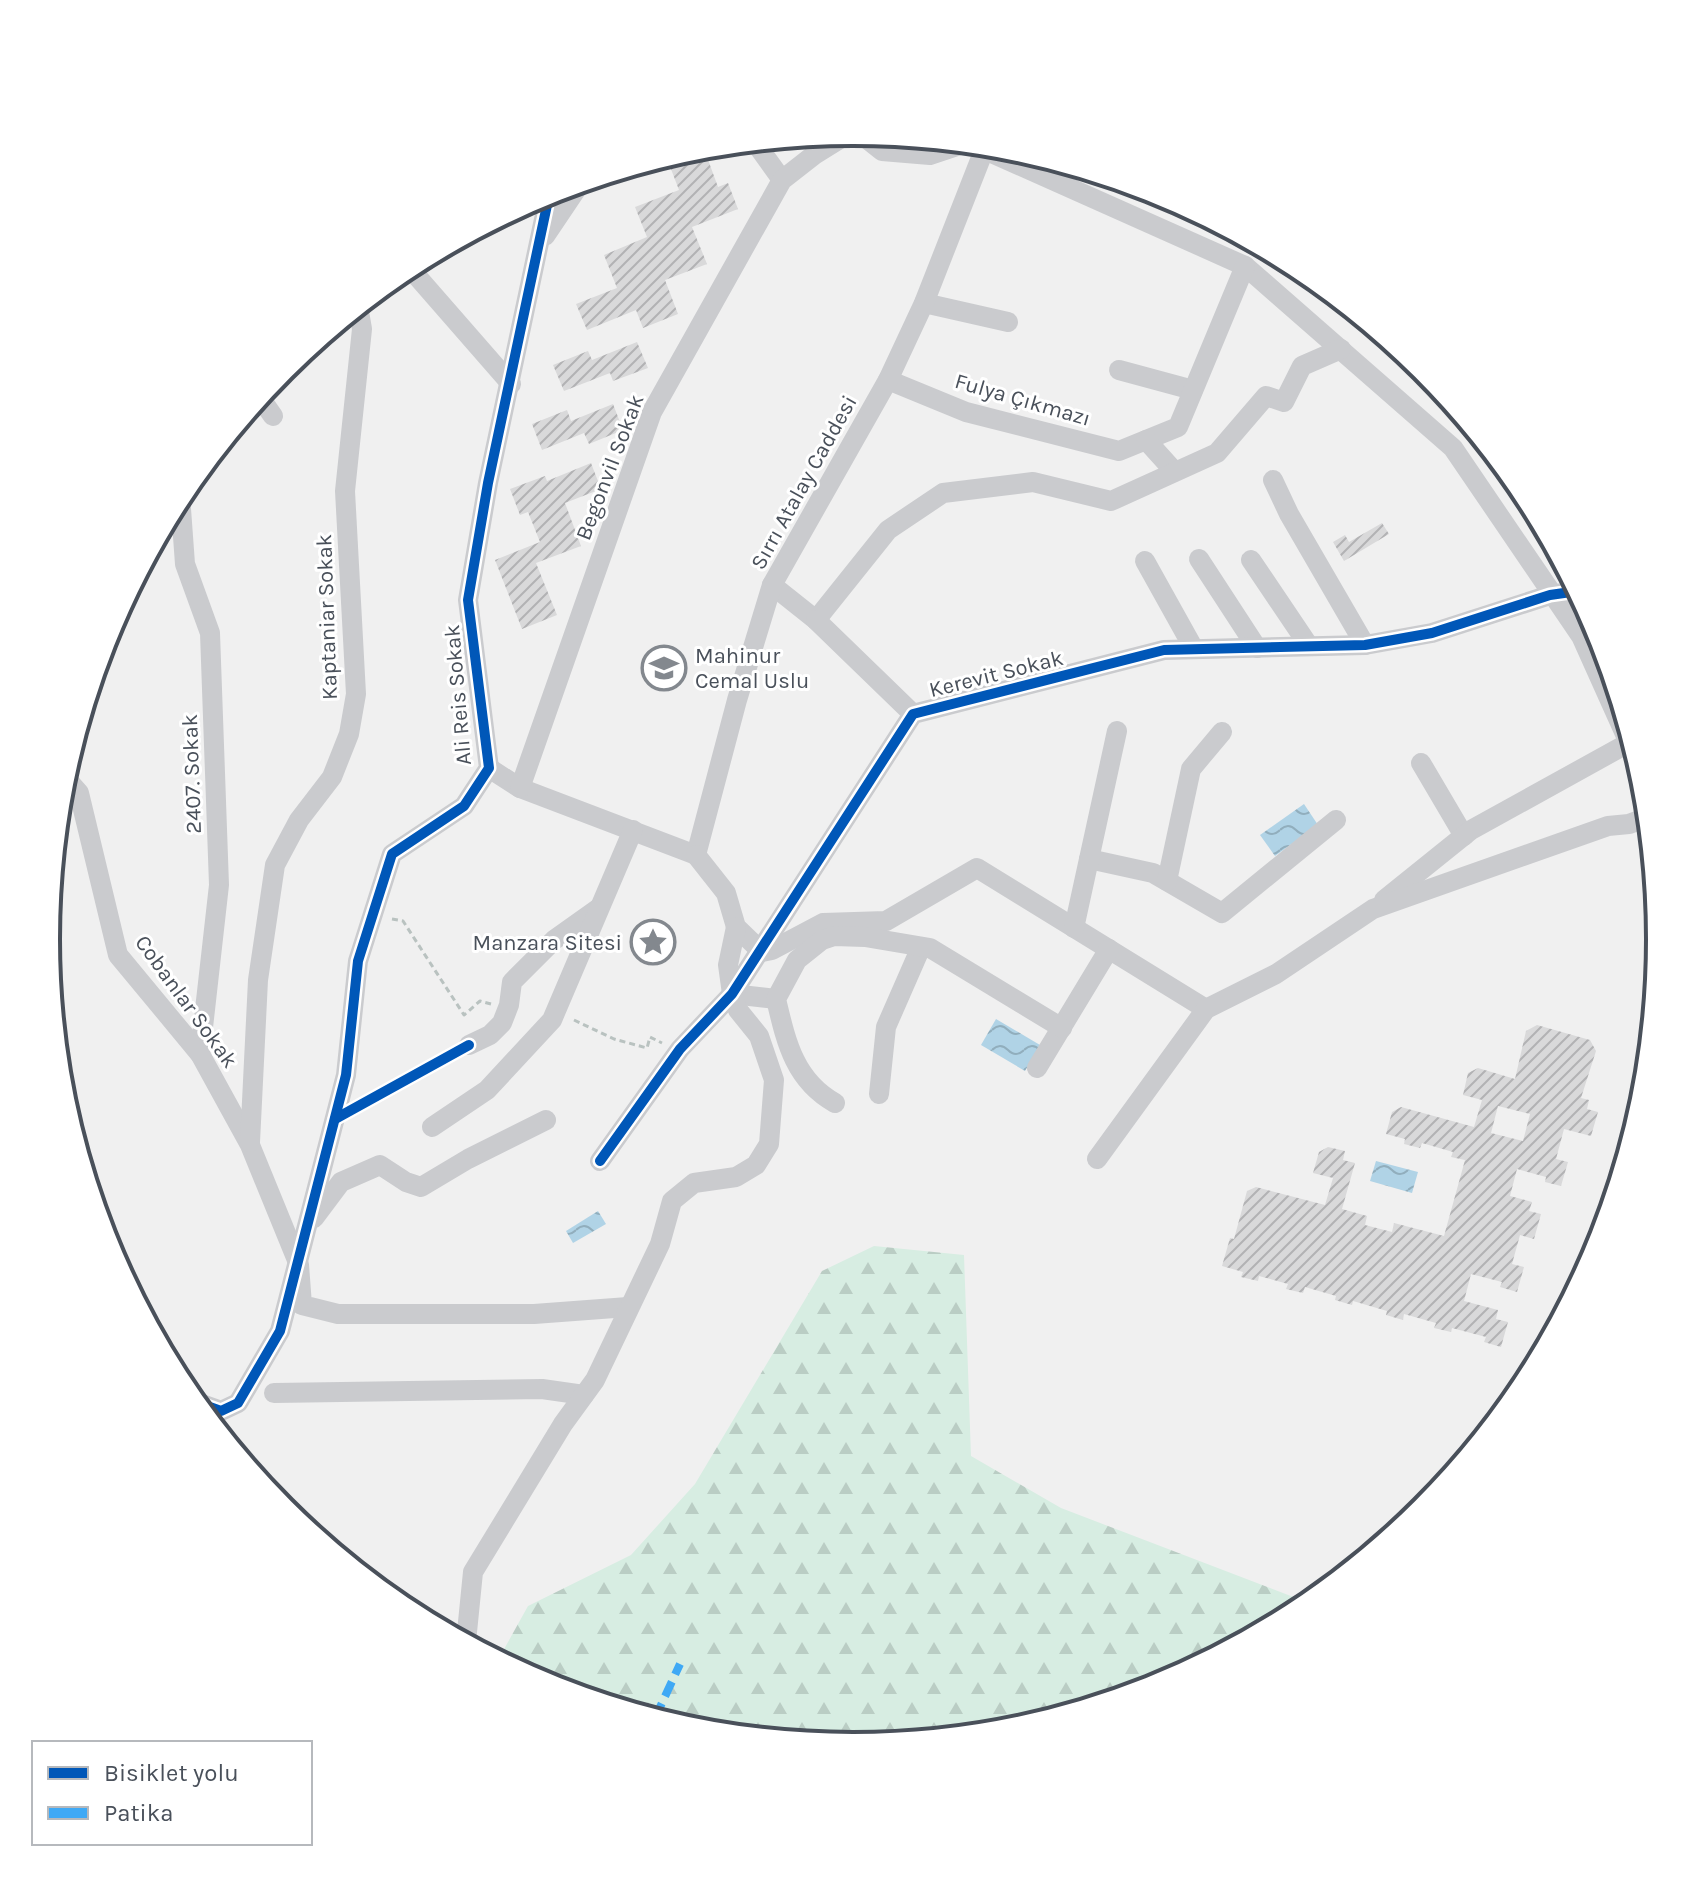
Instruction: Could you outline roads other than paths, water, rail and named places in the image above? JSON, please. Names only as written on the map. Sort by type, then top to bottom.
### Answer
[{"type":"street","points":[[761,151],[782,180],[828,146]]},
{"type":"street","points":[[876,146],[882,151],[930,155],[950,151]]},
{"type":"street","name":"Sırrı Atalay Caddesi","points":[[696,855],[737,700],[772,585],[888,380],[924,303],[976,155]]},
{"type":"street","points":[[1017,163],[1245,266],[1453,448],[1550,595],[1581,636],[1605,686]]},
{"type":"street","name":"Begonvil Sokak","points":[[520,788],[652,412],[782,180]]},
{"type":"street","name":"Ali Reis Sokak","points":[[540,242],[570,199]]},
{"type":"street","name":"Ali Reis Sokak","points":[[215,1409],[221,1411],[238,1403],[280,1331],[346,1075],[358,961],[392,854],[464,806],[489,768],[468,600],[488,483],[547,207]]},
{"type":"street","name":"Fulya Çıkmazı","points":[[888,380],[966,412],[1119,451],[1178,427],[1245,266]]},
{"type":"street","points":[[417,276],[511,384]]},
{"type":"street","points":[[924,303],[1008,322]]},
{"type":"street","name":"Kaptaniar Sokak","points":[[250,1145],[258,980],[275,865],[299,820],[332,777],[349,734],[356,694],[345,491],[362,329],[360,317]]},
{"type":"street","points":[[772,585],[816,620],[888,530],[943,493],[1033,482],[1111,501],[1217,453],[1266,396],[1284,402],[1302,366],[1341,349]]},
{"type":"street","points":[[1119,370],[1193,390]]},
{"type":"street","points":[[266,406],[273,416]]},
{"type":"street","points":[[1146,440],[1174,471]]},
{"type":"street","points":[[1273,480],[1289,514],[1365,645]]},
{"type":"street","name":"2407. Sokak","points":[[182,517],[185,564],[210,633],[219,885],[200,1054]]},
{"type":"street","points":[[1199,559],[1257,648]]},
{"type":"street","points":[[1251,560],[1309,646]]},
{"type":"street","points":[[1145,561],[1194,649]]},
{"type":"street","name":"Kerevit Sokak","points":[[600,1161],[680,1049],[732,994],[762,952],[913,714],[1164,650],[1365,645],[1432,633],[1550,595],[1566,593]]},
{"type":"street","name":"Kerevit Sokak","points":[[816,620],[913,714]]},
{"type":"street","points":[[1074,928],[1117,731]]},
{"type":"street","points":[[1167,881],[1191,769],[1222,732]]},
{"type":"street","points":[[1097,1159],[1206,1009],[1276,974],[1373,909],[1464,836],[1622,747]]},
{"type":"street","points":[[1421,763],[1464,836]]},
{"type":"street","points":[[467,1631],[473,1572],[538,1464],[595,1380],[660,1244],[672,1201],[694,1183],[736,1177],[756,1165],[769,1144],[774,1080],[759,1036],[738,1010],[732,994],[728,965],[736,927],[726,893],[696,855],[520,788],[489,768]]},
{"type":"street","name":"Cobanlar Sokak","points":[[74,791],[79,793],[118,955],[200,1054],[250,1145],[299,1265],[302,1305],[338,1314],[534,1314],[628,1307]]},
{"type":"street","points":[[1089,859],[1153,873],[1222,913],[1336,820]]},
{"type":"street","points":[[1373,909],[1608,826],[1637,821]]},
{"type":"street","points":[[432,1127],[487,1090],[552,1020],[633,830]]},
{"type":"street","points":[[736,927],[762,952],[772,950],[823,923],[886,921],[977,868],[1206,1009]]},
{"type":"street","points":[[469,1045],[490,1035],[502,1023],[509,1005],[512,982],[554,940],[599,908]]},
{"type":"street","points":[[835,1103],[817,1092],[800,1072],[789,1051],[776,999],[797,960],[822,940],[834,936],[865,937],[930,948],[1062,1028]]},
{"type":"street","points":[[879,1094],[886,1027],[921,947]]},
{"type":"street","points":[[1037,1068],[1109,949]]},
{"type":"street","points":[[732,994],[776,999]]},
{"type":"street","points":[[309,1224],[341,1182],[361,1173],[380,1165],[406,1182],[421,1187],[468,1159],[546,1120]]},
{"type":"street","points":[[274,1393],[542,1389],[584,1395]]},
{"type":"water","points":[[1304,804],[1318,825],[1275,856],[1260,835]]},
{"type":"water","points":[[996,1019],[1040,1045],[1025,1071],[981,1045]]},
{"type":"water","points":[[1376,1161],[1418,1172],[1412,1193],[1370,1181]]},
{"type":"water","points":[[598,1211],[606,1224],[573,1243],[566,1231]]},
{"type":"place","name":"Mahinur Cemal Uslu","points":[[664,668]]},
{"type":"place","name":"Manzara Sitesi","points":[[653,942]]}]
